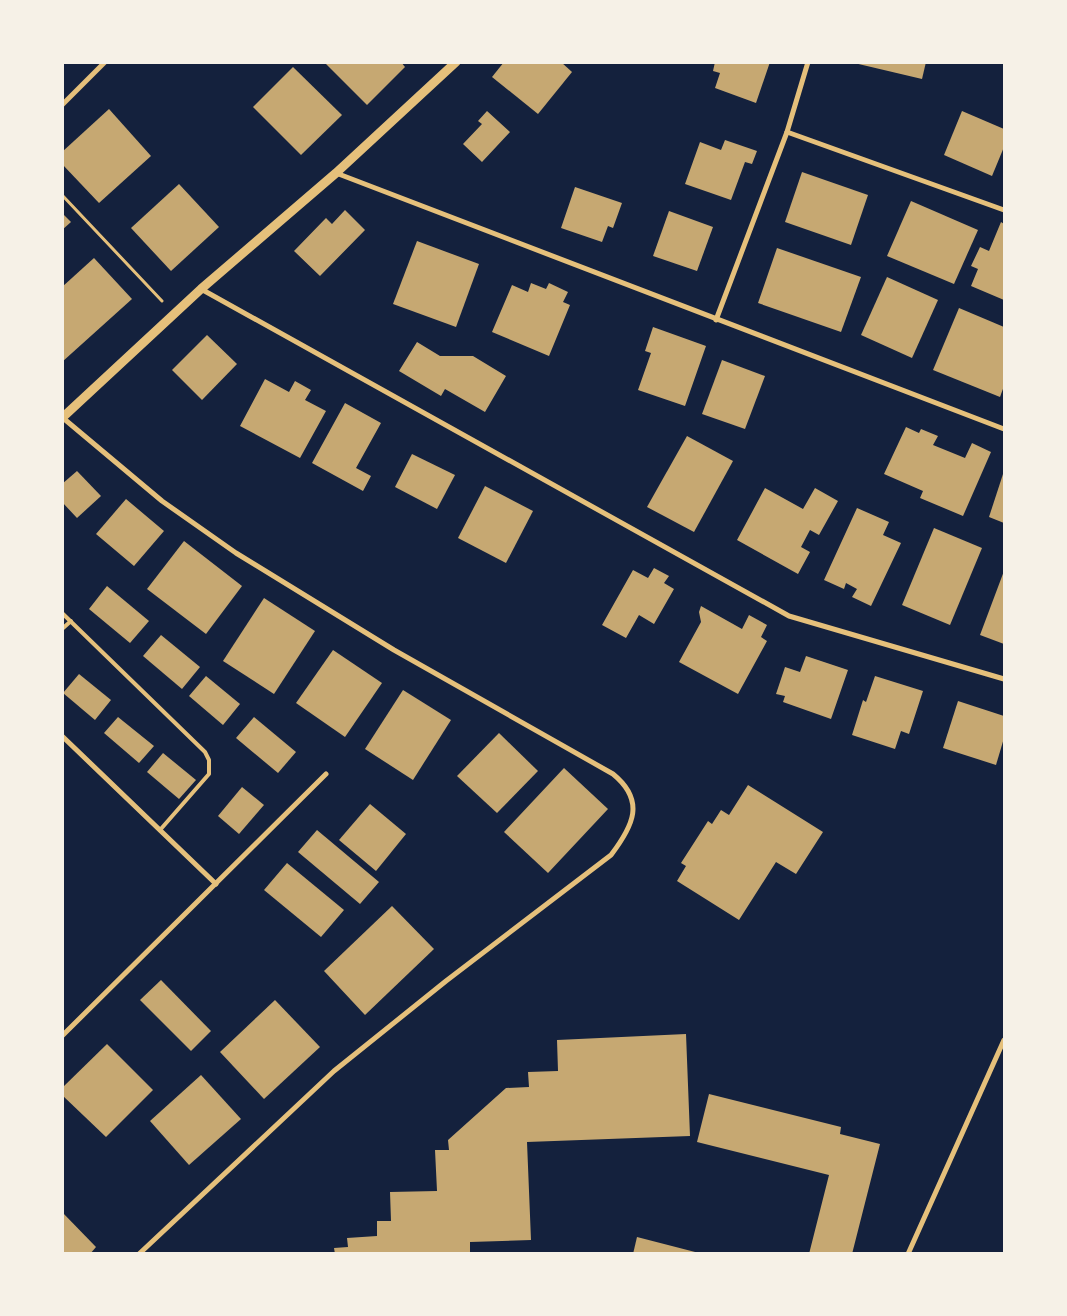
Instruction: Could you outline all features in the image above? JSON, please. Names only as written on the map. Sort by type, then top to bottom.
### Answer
[{"type":"street","points":[[62,105],[105,62]]},
{"type":"street","points":[[139,1254],[334,1071],[446,981],[611,855],[629,830],[633,806],[631,796],[624,783],[613,774],[394,650],[236,553],[162,501],[63,418],[201,289],[336,173],[456,62]]},
{"type":"street","points":[[716,320],[787,132],[808,62]]},
{"type":"street","points":[[787,132],[1004,210]]},
{"type":"street","points":[[336,173],[1004,430]]},
{"type":"street","points":[[201,289],[789,616],[1004,679]]},
{"type":"street","points":[[62,736],[216,884]]},
{"type":"street","points":[[62,1036],[326,774]]},
{"type":"street","points":[[908,1254],[1004,1040]]},
{"type":"lane","points":[[62,613],[205,752],[209,760],[209,774],[160,830]]},
{"type":"lane","points":[[62,629],[71,620]]},
{"type":"path","points":[[62,195],[174,314]]},
{"type":"building","points":[[324,62],[401,62],[405,67],[367,105]]},
{"type":"building","points":[[504,62],[561,62],[572,72],[538,114],[492,77]]},
{"type":"building","points":[[715,62],[770,62],[756,103],[715,88],[720,73],[713,71]]},
{"type":"building","points":[[850,62],[926,62],[922,79]]},
{"type":"building","points":[[293,67],[342,115],[301,155],[253,107]]},
{"type":"building","points":[[109,109],[151,156],[99,203],[62,164],[62,152]]},
{"type":"building","points":[[487,111],[510,132],[482,162],[463,144],[482,124],[478,121]]},
{"type":"building","points":[[962,111],[1004,129],[1004,147],[992,176],[944,155]]},
{"type":"building","points":[[725,140],[757,151],[752,164],[745,162],[731,200],[685,184],[700,142],[721,150]]},
{"type":"building","points":[[802,172],[868,195],[851,245],[785,222]]},
{"type":"building","points":[[179,184],[219,227],[171,271],[131,228]]},
{"type":"building","points":[[575,187],[622,203],[613,228],[608,226],[602,242],[561,228]]},
{"type":"building","points":[[911,201],[978,230],[954,284],[887,256]]},
{"type":"building","points":[[345,210],[365,230],[320,276],[294,251],[326,218],[332,224]]},
{"type":"building","points":[[669,211],[713,227],[697,271],[653,256]]},
{"type":"building","points":[[62,213],[71,222],[62,230]]},
{"type":"building","points":[[1001,222],[1004,224],[1004,300],[971,286],[978,269],[971,266],[980,247],[989,251]]},
{"type":"building","points":[[417,241],[479,264],[456,327],[393,304]]},
{"type":"building","points":[[777,248],[861,277],[841,332],[758,303]]},
{"type":"building","points":[[94,258],[132,299],[62,362],[62,287]]},
{"type":"building","points":[[887,277],[938,300],[912,358],[861,335]]},
{"type":"building","points":[[531,283],[546,289],[549,283],[568,292],[563,302],[570,305],[549,356],[492,332],[512,285],[528,292]]},
{"type":"building","points":[[959,308],[1004,327],[1004,386],[1000,397],[933,370]]},
{"type":"building","points":[[653,327],[706,346],[685,406],[638,390],[651,353],[645,351]]},
{"type":"building","points":[[207,335],[237,364],[202,400],[172,370]]},
{"type":"building","points":[[417,342],[440,356],[473,356],[506,376],[485,412],[445,389],[441,396],[399,371]]},
{"type":"building","points":[[722,360],[765,376],[745,429],[702,414]]},
{"type":"building","points":[[265,379],[289,392],[295,381],[311,390],[305,400],[326,411],[300,458],[240,426]]},
{"type":"building","points":[[345,403],[381,423],[356,468],[371,476],[363,491],[312,463]]},
{"type":"building","points":[[906,427],[919,433],[921,429],[938,436],[933,445],[965,458],[972,443],[991,452],[963,516],[920,498],[923,491],[884,474]]},
{"type":"building","points":[[687,436],[733,461],[694,532],[647,507]]},
{"type":"building","points":[[412,454],[455,475],[437,509],[395,487]]},
{"type":"building","points":[[77,471],[101,496],[77,518],[62,502],[62,484]]},
{"type":"building","points":[[1004,471],[1004,523],[989,517]]},
{"type":"building","points":[[485,486],[533,511],[506,563],[458,538]]},
{"type":"building","points":[[765,488],[803,509],[815,488],[838,501],[819,535],[810,530],[801,547],[810,552],[798,574],[737,540]]},
{"type":"building","points":[[126,499],[164,531],[134,566],[96,534]]},
{"type":"building","points":[[857,508],[889,522],[883,535],[901,543],[871,606],[852,597],[857,589],[846,583],[844,589],[824,580]]},
{"type":"building","points":[[934,528],[982,548],[950,625],[902,605]]},
{"type":"building","points":[[184,541],[242,586],[206,634],[147,589]]},
{"type":"building","points":[[654,568],[669,576],[664,583],[674,589],[654,624],[639,615],[626,638],[602,625],[633,570],[648,578]]},
{"type":"building","points":[[1004,571],[1004,644],[980,635]]},
{"type":"building","points":[[107,586],[149,621],[130,643],[89,609]]},
{"type":"building","points":[[264,598],[315,631],[274,694],[223,661]]},
{"type":"building","points":[[701,606],[742,629],[749,615],[767,625],[761,637],[767,641],[738,694],[679,662],[701,622],[699,612]]},
{"type":"building","points":[[161,635],[200,667],[182,689],[143,656]]},
{"type":"building","points":[[333,650],[382,683],[345,737],[296,703]]},
{"type":"building","points":[[806,656],[848,670],[831,719],[783,702],[785,696],[776,694],[785,667],[800,672]]},
{"type":"building","points":[[79,674],[111,700],[95,720],[63,693]]},
{"type":"building","points":[[206,676],[240,704],[223,725],[189,696]]},
{"type":"building","points":[[875,676],[923,691],[909,734],[901,731],[895,749],[852,735],[863,700],[866,702]]},
{"type":"building","points":[[403,690],[451,720],[413,780],[365,749]]},
{"type":"building","points":[[958,701],[1004,716],[1004,738],[996,765],[943,748]]},
{"type":"building","points":[[118,717],[154,746],[139,763],[104,733]]},
{"type":"building","points":[[254,717],[296,752],[278,773],[236,738]]},
{"type":"building","points":[[499,733],[538,771],[497,813],[457,776]]},
{"type":"building","points":[[163,753],[196,780],[179,799],[147,772]]},
{"type":"building","points":[[564,768],[608,809],[548,873],[504,832]]},
{"type":"building","points":[[748,785],[823,832],[796,874],[776,862],[739,920],[677,881],[686,866],[681,863],[708,821],[712,824],[721,810],[729,815]]},
{"type":"building","points":[[242,787],[264,805],[239,834],[218,816]]},
{"type":"building","points":[[370,804],[406,834],[376,871],[339,840]]},
{"type":"building","points":[[317,830],[379,882],[360,904],[298,852]]},
{"type":"building","points":[[287,863],[344,910],[321,937],[264,890]]},
{"type":"building","points":[[392,906],[434,949],[365,1015],[324,971]]},
{"type":"building","points":[[161,980],[211,1031],[191,1051],[140,1000]]},
{"type":"building","points":[[275,1000],[320,1047],[264,1099],[220,1052]]},
{"type":"building","points":[[686,1034],[690,1136],[527,1142],[531,1240],[470,1242],[470,1254],[335,1254],[334,1248],[348,1247],[347,1238],[377,1236],[377,1221],[391,1221],[390,1192],[437,1191],[435,1150],[449,1150],[448,1140],[506,1088],[529,1087],[528,1072],[558,1071],[557,1040]]},
{"type":"building","points":[[107,1044],[153,1090],[106,1137],[62,1095],[62,1088]]},
{"type":"building","points":[[201,1075],[241,1119],[189,1165],[150,1121]]},
{"type":"building","points":[[709,1094],[841,1127],[840,1134],[880,1144],[852,1254],[809,1254],[829,1175],[697,1142]]},
{"type":"building","points":[[62,1212],[96,1247],[90,1254],[62,1254]]},
{"type":"building","points":[[637,1237],[699,1253],[699,1254],[633,1254]]}]
